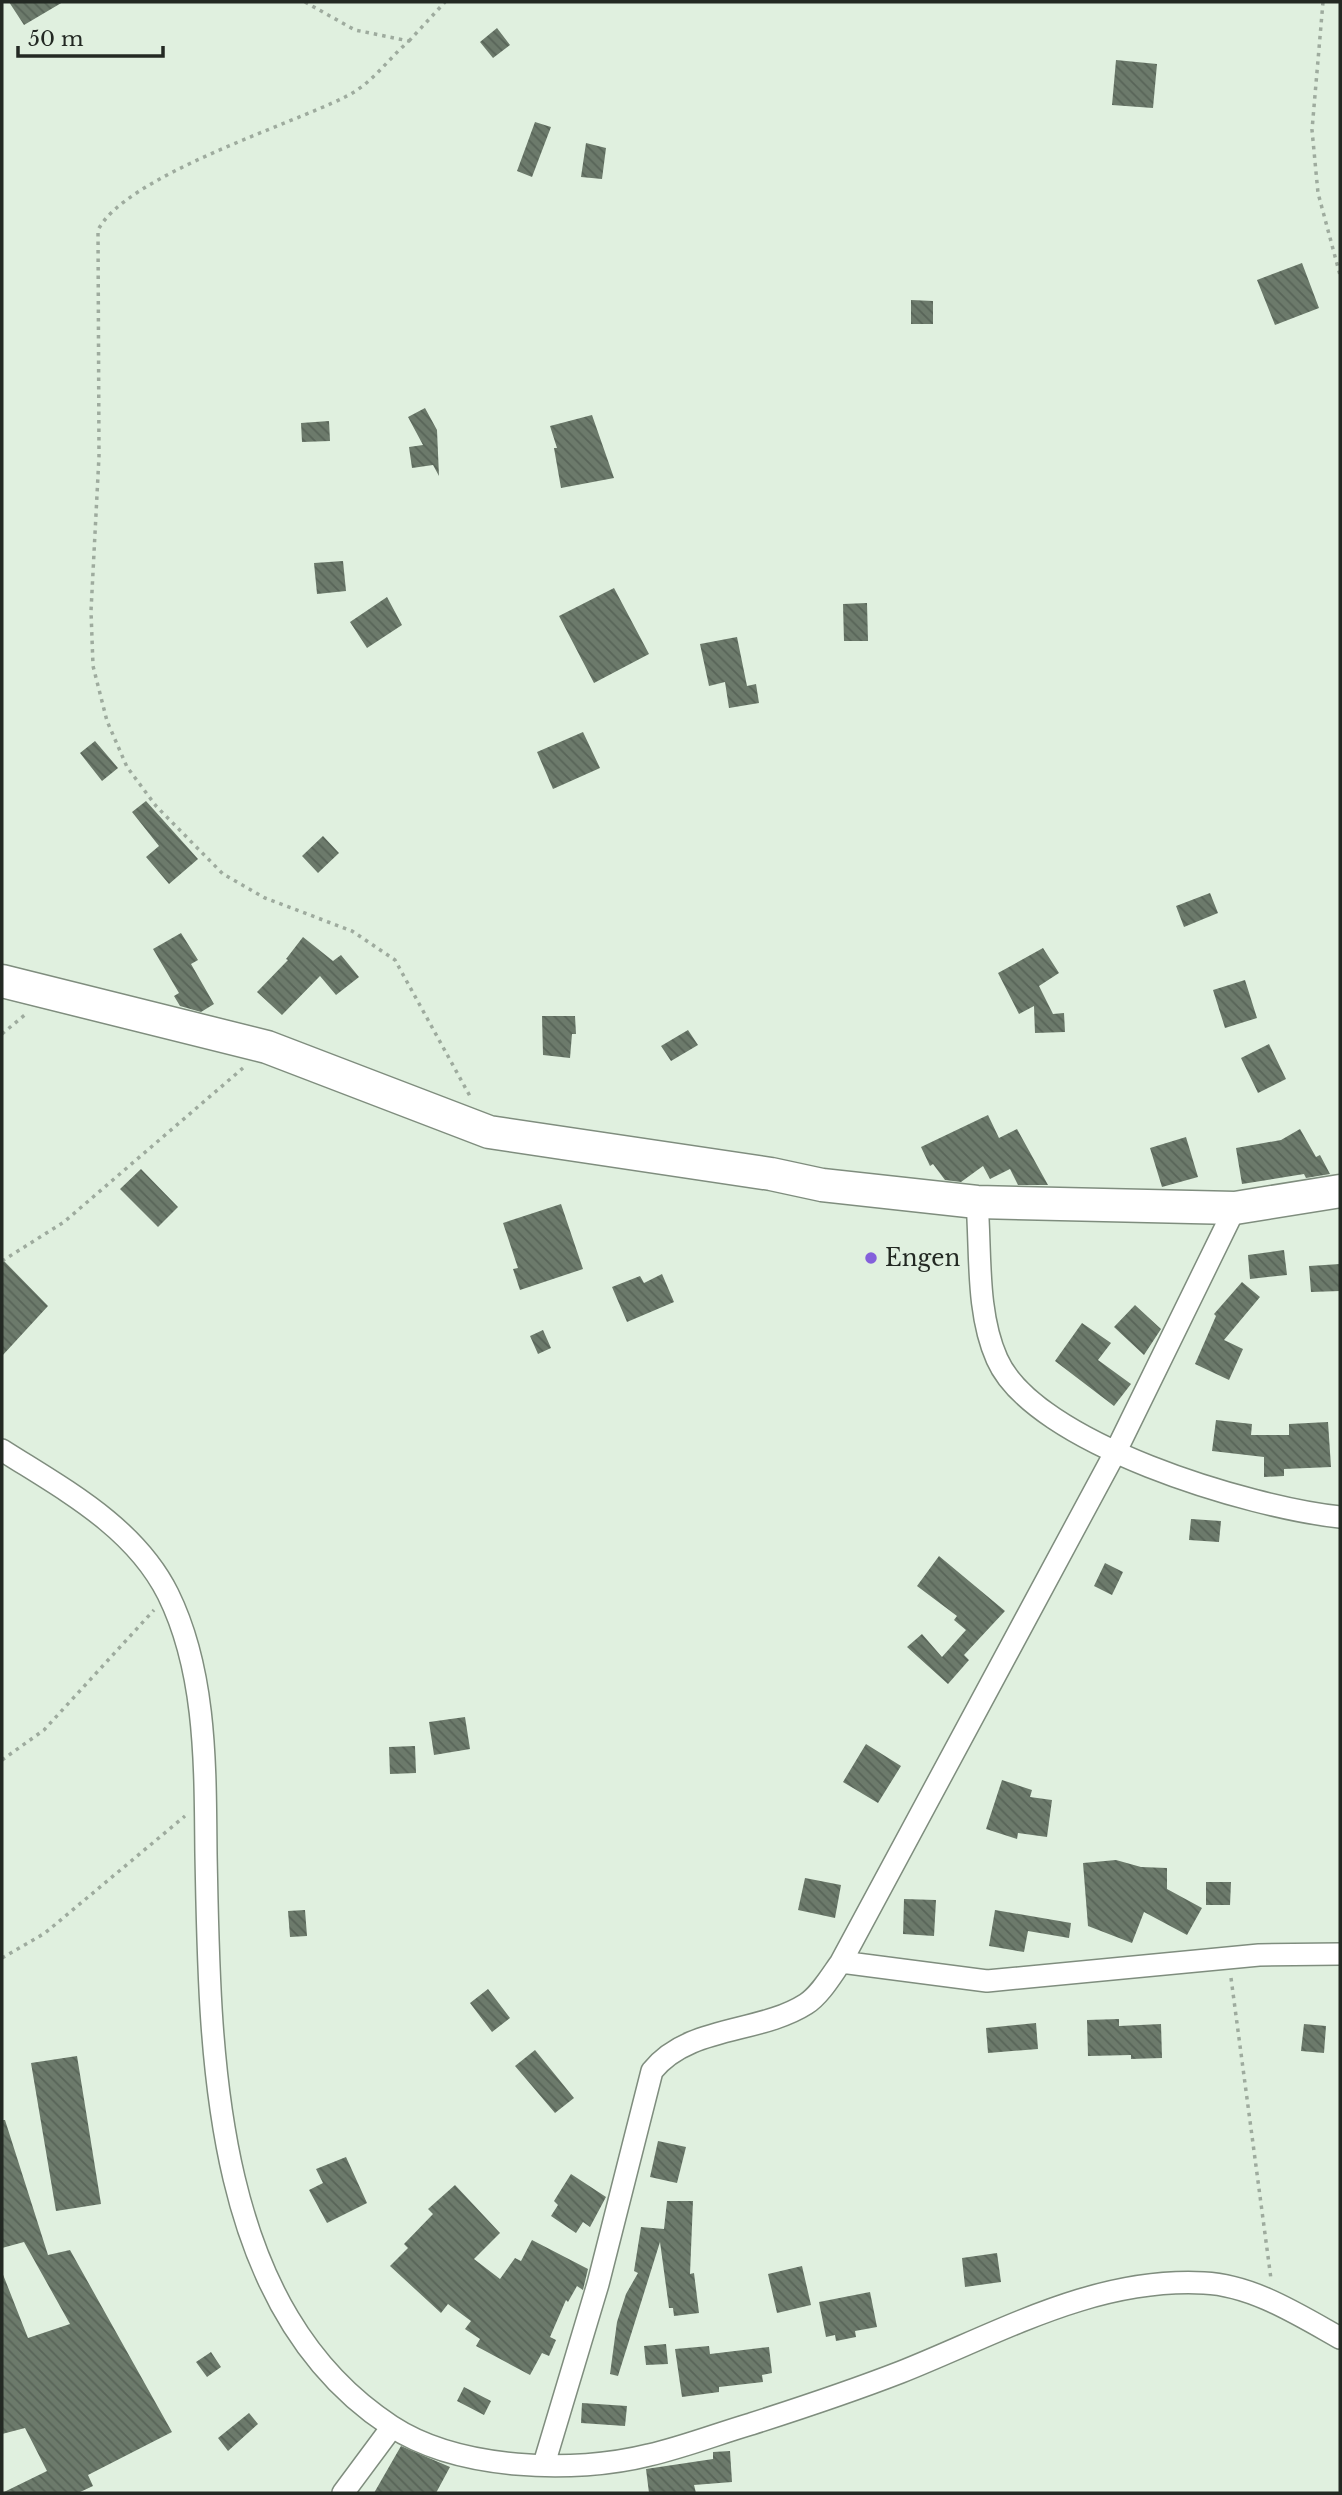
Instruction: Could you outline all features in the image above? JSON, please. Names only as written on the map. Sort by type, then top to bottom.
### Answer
[{"type":"main road","points":[[2,981],[267,1047],[489,1132],[874,1192],[977,1202],[1235,1208],[1340,1191]]},
{"type":"street","points":[[977,1202],[990,1339],[1007,1377],[1035,1408],[1116,1451],[1185,1481],[1243,1499],[1340,1517]]},
{"type":"street","points":[[544,2464],[598,2284],[652,2071],[660,2061],[686,2045],[774,2018],[807,2004],[841,1962],[1116,1451],[1235,1208]]},
{"type":"street","points":[[2,1450],[94,1510],[128,1539],[137,1547],[168,1595],[195,1674],[202,1724],[209,1983],[218,2085],[230,2159],[256,2252],[272,2291],[290,2324],[332,2376],[392,2427],[448,2451],[473,2457],[544,2464],[597,2463],[651,2455],[889,2377],[1052,2309],[1112,2290],[1149,2283],[1208,2283],[1243,2290],[1340,2338]]},
{"type":"street","points":[[841,1962],[987,1981],[1228,1958],[1340,1954]]},
{"type":"street","points":[[343,2493],[392,2427]]},
{"type":"path","points":[[305,2],[355,30],[409,41]]},
{"type":"path","points":[[445,2],[375,77],[347,96],[169,175],[125,200],[105,217],[98,230],[96,253],[99,456],[91,611],[93,666],[107,721],[127,766],[156,806],[223,874],[265,898],[352,931],[395,960],[489,1132]]},
{"type":"path","points":[[1323,2],[1312,130],[1318,193],[1340,275]]},
{"type":"path","points":[[2,1261],[64,1222],[267,1047]]},
{"type":"path","points":[[2,1760],[44,1730],[168,1595]]},
{"type":"path","points":[[2,1958],[45,1933],[205,1799]]},
{"type":"path","points":[[1228,1958],[1274,2304]]},
{"type":"building","points":[[9,2],[63,2],[24,25]]},
{"type":"building","points":[[497,28],[510,45],[493,58],[480,42]]},
{"type":"building","points":[[1116,60],[1157,64],[1153,108],[1112,105]]},
{"type":"building","points":[[535,122],[551,127],[532,177],[517,171]]},
{"type":"building","points":[[586,143],[606,148],[602,179],[581,177]]},
{"type":"building","points":[[1302,263],[1319,308],[1275,325],[1257,280]]},
{"type":"building","points":[[911,300],[933,301],[933,324],[911,324]]},
{"type":"building","points":[[425,408],[437,430],[439,476],[433,465],[412,468],[409,447],[423,445],[408,417]]},
{"type":"building","points":[[592,415],[614,478],[561,488],[554,448],[557,448],[550,426]]},
{"type":"building","points":[[329,421],[330,441],[302,442],[301,423]]},
{"type":"building","points":[[343,561],[346,591],[317,594],[314,563]]},
{"type":"building","points":[[614,588],[649,654],[594,683],[559,616]]},
{"type":"building","points":[[387,597],[402,625],[367,648],[350,622]]},
{"type":"building","points":[[867,603],[868,641],[844,641],[843,604]]},
{"type":"building","points":[[737,637],[747,686],[756,684],[759,703],[729,708],[725,682],[709,686],[700,644]]},
{"type":"building","points":[[583,732],[600,768],[553,789],[537,752]]},
{"type":"building","points":[[95,741],[118,768],[102,781],[80,753]]},
{"type":"building","points":[[146,801],[198,859],[169,884],[146,857],[159,846],[132,812]]},
{"type":"building","points":[[323,836],[339,853],[318,873],[302,856]]},
{"type":"building","points":[[1210,893],[1218,913],[1184,927],[1176,906]]},
{"type":"building","points":[[181,933],[198,960],[191,964],[214,1004],[201,1012],[180,1006],[174,996],[179,993],[153,949]]},
{"type":"building","points":[[303,937],[333,961],[341,955],[359,977],[336,995],[320,976],[282,1015],[257,992],[288,960],[286,959]]},
{"type":"building","points":[[1043,948],[1059,973],[1039,986],[1053,1014],[1064,1013],[1065,1032],[1035,1033],[1034,1006],[1019,1014],[998,973]]},
{"type":"building","points":[[1245,980],[1257,1018],[1225,1028],[1213,990]]},
{"type":"building","points":[[542,1016],[575,1016],[576,1034],[572,1034],[570,1058],[543,1055]]},
{"type":"building","points":[[688,1030],[698,1045],[671,1061],[661,1046]]},
{"type":"building","points":[[1269,1044],[1286,1079],[1258,1093],[1241,1058]]},
{"type":"building","points":[[988,1115],[999,1138],[1017,1129],[1048,1185],[1018,1185],[1010,1169],[990,1179],[983,1166],[961,1182],[945,1180],[933,1164],[930,1166],[921,1147]]},
{"type":"building","points":[[1300,1129],[1316,1157],[1320,1155],[1330,1174],[1306,1178],[1304,1174],[1242,1184],[1236,1148],[1281,1140]]},
{"type":"building","points":[[1186,1137],[1198,1177],[1162,1187],[1150,1148]]},
{"type":"building","points":[[141,1169],[178,1207],[158,1227],[120,1189]]},
{"type":"building","points":[[561,1204],[583,1269],[520,1290],[513,1269],[518,1268],[503,1223]]},
{"type":"building","points":[[1284,1250],[1287,1275],[1250,1279],[1248,1255]]},
{"type":"building","points":[[2,1259],[48,1306],[2,1356]]},
{"type":"building","points":[[1340,1264],[1340,1291],[1311,1292],[1309,1266]]},
{"type":"building","points":[[662,1274],[674,1302],[627,1322],[612,1287],[640,1276],[644,1283]]},
{"type":"building","points":[[1242,1282],[1260,1297],[1224,1340],[1243,1349],[1229,1380],[1195,1364],[1216,1316],[1214,1314]]},
{"type":"building","points":[[1135,1305],[1161,1329],[1144,1355],[1114,1327]]},
{"type":"building","points":[[1082,1323],[1111,1343],[1098,1360],[1131,1384],[1114,1406],[1055,1361]]},
{"type":"building","points":[[543,1330],[551,1348],[538,1354],[530,1336]]},
{"type":"building","points":[[1216,1420],[1252,1424],[1251,1435],[1289,1435],[1289,1424],[1328,1422],[1331,1467],[1284,1469],[1284,1476],[1264,1477],[1264,1457],[1212,1451]]},
{"type":"building","points":[[1191,1519],[1221,1521],[1219,1542],[1189,1540]]},
{"type":"building","points":[[939,1556],[1005,1611],[964,1655],[969,1660],[948,1684],[907,1647],[922,1634],[942,1657],[966,1630],[954,1620],[957,1616],[917,1586]]},
{"type":"building","points":[[1105,1563],[1123,1572],[1112,1595],[1094,1586]]},
{"type":"building","points":[[465,1717],[470,1749],[434,1755],[429,1722]]},
{"type":"building","points":[[866,1744],[901,1766],[878,1803],[843,1782]]},
{"type":"building","points":[[415,1746],[416,1773],[390,1774],[389,1747]]},
{"type":"building","points":[[1002,1780],[1032,1790],[1030,1797],[1052,1800],[1047,1837],[1018,1833],[1017,1839],[986,1829]]},
{"type":"building","points":[[1116,1860],[1141,1867],[1167,1868],[1167,1889],[1202,1908],[1187,1935],[1144,1912],[1132,1943],[1088,1926],[1083,1863]]},
{"type":"building","points":[[805,1878],[841,1885],[835,1918],[798,1910]]},
{"type":"building","points":[[1206,1882],[1231,1882],[1230,1905],[1206,1905]]},
{"type":"building","points":[[904,1899],[936,1900],[934,1936],[903,1934]]},
{"type":"building","points":[[305,1910],[307,1936],[290,1937],[288,1911]]},
{"type":"building","points":[[995,1910],[1071,1923],[1069,1938],[1028,1931],[1024,1952],[989,1946]]},
{"type":"building","points":[[488,1989],[510,2018],[492,2032],[470,2003]]},
{"type":"building","points":[[1119,2019],[1119,2026],[1161,2024],[1162,2058],[1131,2059],[1131,2055],[1088,2056],[1087,2020]]},
{"type":"building","points":[[1036,2023],[1038,2049],[988,2053],[986,2028]]},
{"type":"building","points":[[1304,2024],[1326,2026],[1324,2053],[1301,2051]]},
{"type":"building","points":[[535,2050],[574,2098],[555,2113],[515,2066]]},
{"type":"building","points":[[77,2056],[101,2204],[56,2211],[31,2063]]},
{"type":"building","points":[[2,2120],[5,2120],[48,2255],[70,2250],[172,2432],[88,2475],[93,2486],[78,2493],[2,2493],[47,2471],[25,2428],[2,2434],[2,2272],[28,2338],[70,2324],[24,2242],[2,2248]]},
{"type":"building","points":[[658,2141],[686,2147],[677,2183],[650,2177]]},
{"type":"building","points":[[346,2157],[367,2203],[327,2223],[309,2190],[323,2183],[316,2169]]},
{"type":"building","points":[[571,2174],[606,2197],[590,2227],[583,2222],[576,2233],[551,2216],[558,2205],[554,2201]]},
{"type":"building","points":[[455,2185],[500,2233],[474,2259],[500,2279],[515,2258],[521,2261],[532,2240],[588,2269],[583,2290],[577,2286],[568,2302],[566,2300],[550,2337],[556,2340],[549,2356],[542,2353],[530,2375],[476,2346],[480,2339],[465,2329],[471,2321],[448,2304],[441,2313],[390,2266],[408,2248],[404,2244],[433,2214],[428,2209]]},
{"type":"building","points":[[667,2201],[693,2201],[690,2274],[694,2273],[699,2313],[674,2316],[673,2308],[669,2308],[660,2242],[618,2376],[610,2374],[617,2322],[626,2294],[638,2273],[634,2271],[641,2227],[664,2229]]},
{"type":"building","points":[[997,2253],[1001,2282],[965,2287],[962,2258]]},
{"type":"building","points":[[802,2266],[811,2305],[777,2313],[768,2274]]},
{"type":"building","points":[[870,2292],[877,2327],[855,2331],[856,2337],[836,2341],[835,2335],[826,2337],[819,2302]]},
{"type":"building","points":[[666,2344],[668,2364],[646,2365],[644,2346]]},
{"type":"building","points":[[709,2346],[710,2354],[769,2347],[772,2373],[762,2375],[763,2382],[719,2387],[719,2392],[682,2397],[675,2349]]},
{"type":"building","points":[[211,2352],[221,2367],[207,2377],[196,2362]]},
{"type":"building","points":[[464,2387],[491,2401],[484,2415],[457,2401]]},
{"type":"building","points":[[582,2403],[627,2406],[625,2426],[581,2423]]},
{"type":"building","points":[[249,2413],[258,2424],[228,2451],[218,2438]]},
{"type":"building","points":[[401,2446],[450,2467],[436,2493],[374,2493]]},
{"type":"building","points":[[730,2451],[732,2482],[694,2485],[696,2493],[649,2493],[646,2469],[713,2459],[713,2452]]},
{"type":"place","name":"Engen","points":[[871,1258]]}]
